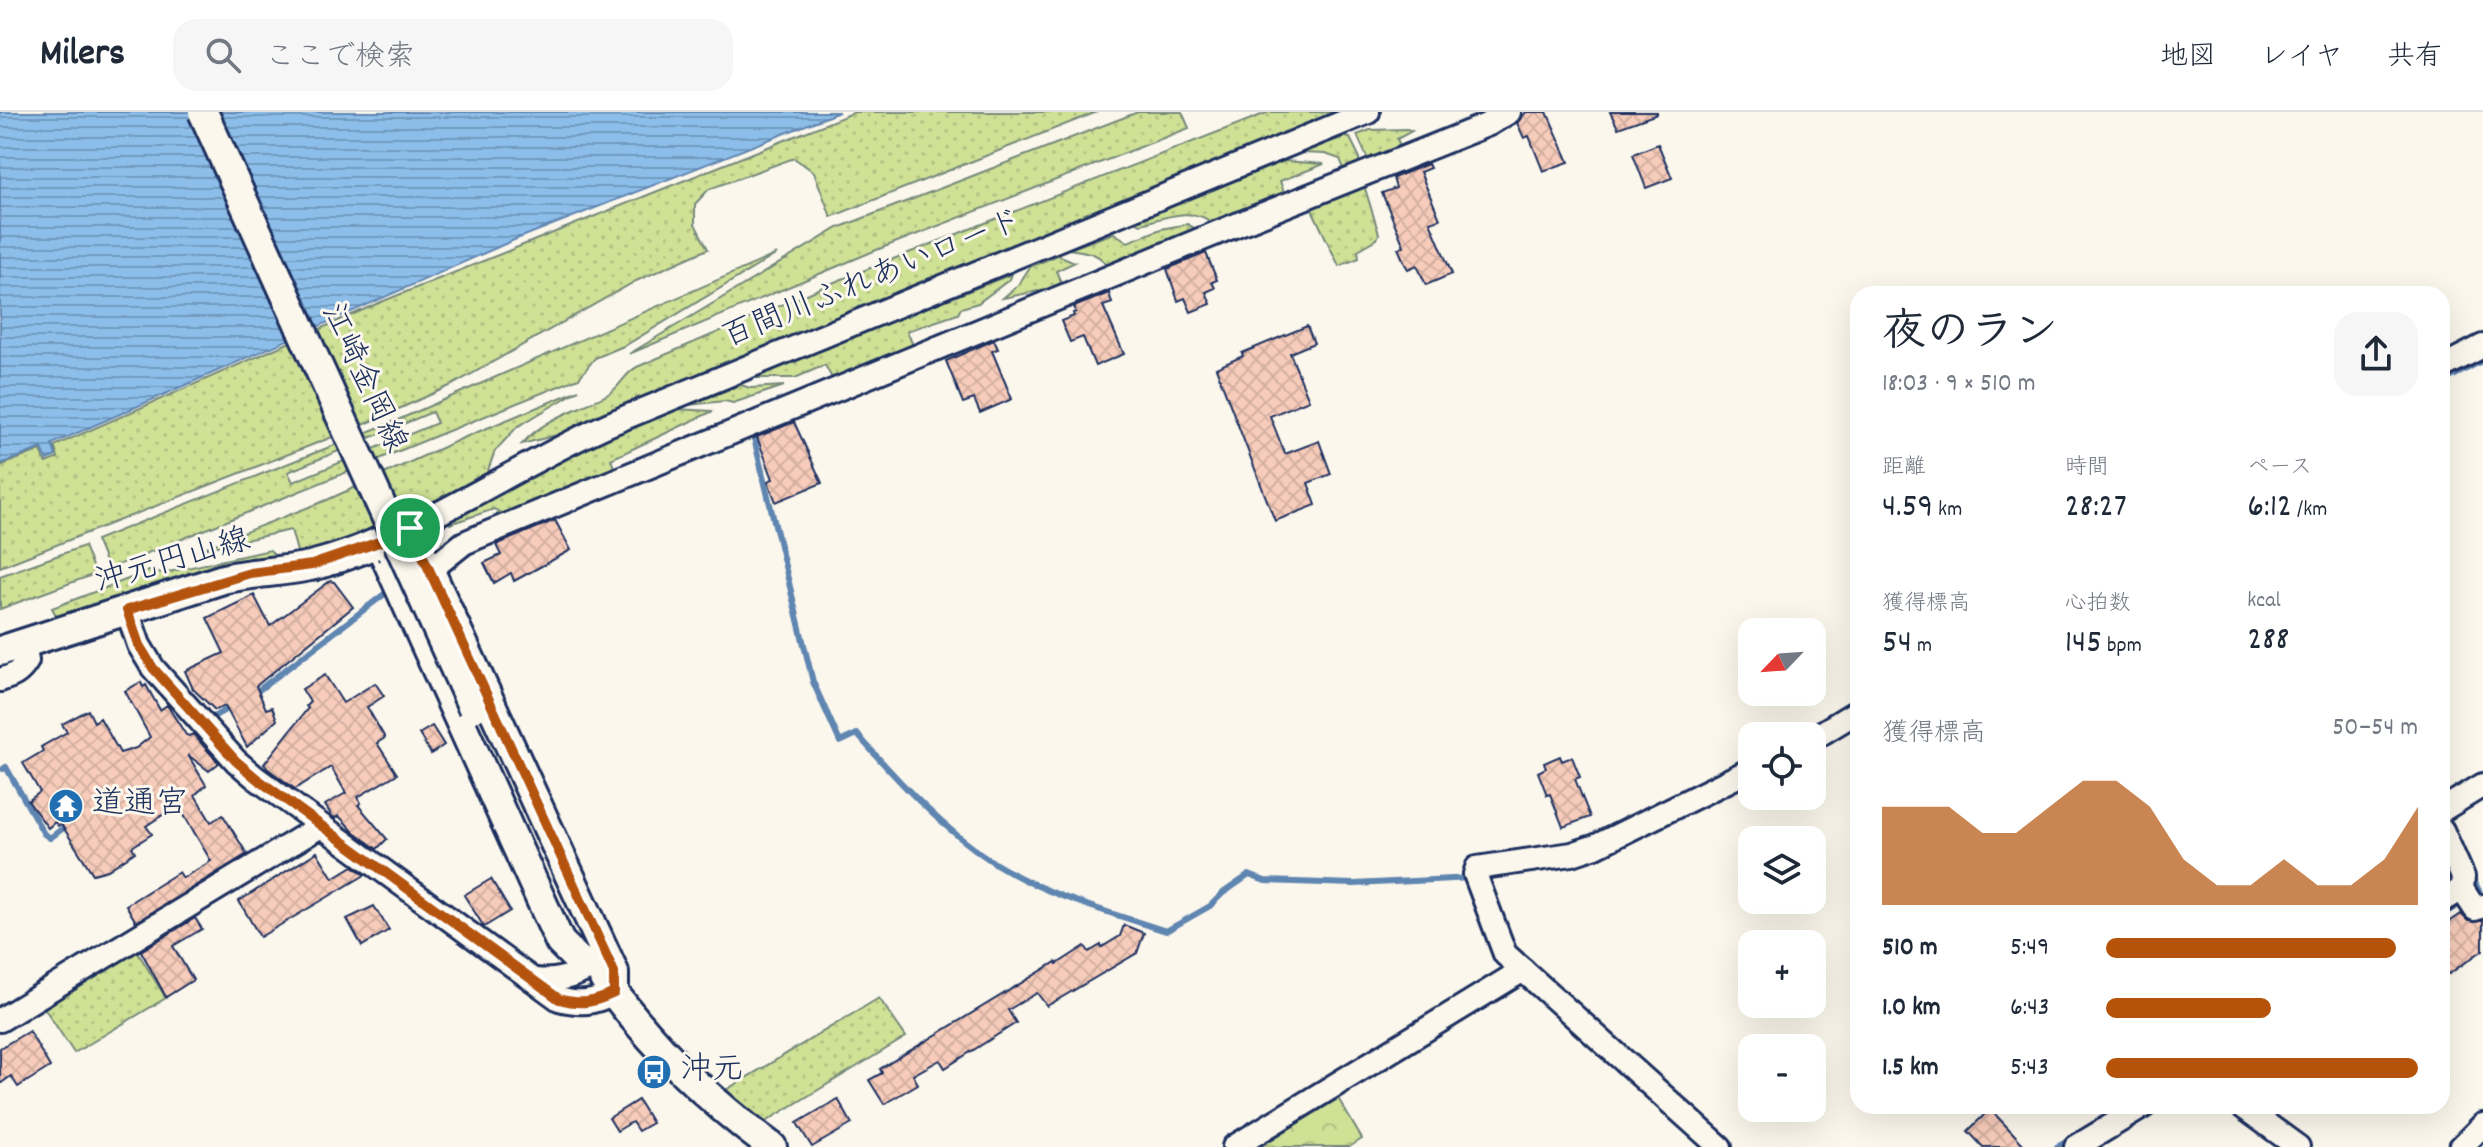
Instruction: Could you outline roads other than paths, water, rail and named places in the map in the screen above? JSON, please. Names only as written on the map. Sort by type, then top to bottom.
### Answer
[{"type":"main road","name":"江崎金岡線","points":[[203,112],[565,909],[595,966],[614,993],[686,1076],[713,1102],[772,1147]]},
{"type":"main road","name":"沖元円山線","points":[[12,647],[223,579],[386,549],[410,528]]},
{"type":"main road","points":[[410,528],[614,972],[614,993]]},
{"type":"main road","points":[[386,549],[560,942],[579,961],[595,966]]},
{"type":"street","name":"百間川ふれあいロード","points":[[410,528],[464,502],[543,455],[607,425],[1368,112]]},
{"type":"street","points":[[430,570],[464,543],[478,537],[1489,124],[1509,112]]},
{"type":"street","points":[[2450,363],[2483,346]]},
{"type":"street","points":[[127,610],[139,645],[153,668],[236,761],[319,827],[559,999],[579,1004],[595,1002],[614,993]]},
{"type":"street","points":[[0,680],[16,675],[27,661],[12,647]]},
{"type":"street","points":[[1826,730],[1850,716]]},
{"type":"street","points":[[1720,1147],[1505,954],[1476,878],[1477,868],[1550,858],[1596,846],[1738,776]]},
{"type":"street","points":[[2450,804],[2483,785]]},
{"type":"street","points":[[0,1020],[319,827]]},
{"type":"street","points":[[2450,848],[2471,898],[2450,900]]},
{"type":"street","points":[[535,980],[547,982],[570,978],[595,966]]},
{"type":"street","points":[[1234,1147],[1523,970]]},
{"type":"street","points":[[2076,1147],[2131,1114]]},
{"type":"street","points":[[2253,1114],[2298,1147]]},
{"type":"street","points":[[2461,1147],[2483,1125]]},
{"type":"water","points":[[0,112],[839,112],[514,240],[52,444],[56,456],[47,460],[42,448],[0,464]]},
{"type":"waterway","points":[[2450,378],[2483,360]]},
{"type":"waterway","points":[[752,430],[813,682],[840,742],[857,734],[939,820],[996,864],[1057,894],[1166,931],[1210,906],[1249,875],[1265,881],[1354,884],[1472,878]]},
{"type":"waterway","points":[[251,696],[391,589]]},
{"type":"waterway","points":[[213,717],[231,707]]},
{"type":"waterway","points":[[1826,742],[1850,729]]},
{"type":"waterway","points":[[3,769],[6,767],[44,834],[50,838],[70,823]]},
{"type":"waterway","points":[[1597,856],[1627,843]]},
{"type":"waterway","points":[[2471,874],[2480,893],[2473,897]]},
{"type":"waterway","points":[[2450,910],[2463,902]]},
{"type":"waterway","points":[[2057,1147],[2071,1139]]},
{"type":"place","name":"道通宮","points":[[66,806]]},
{"type":"place","name":"沖元","points":[[654,1072]]}]
